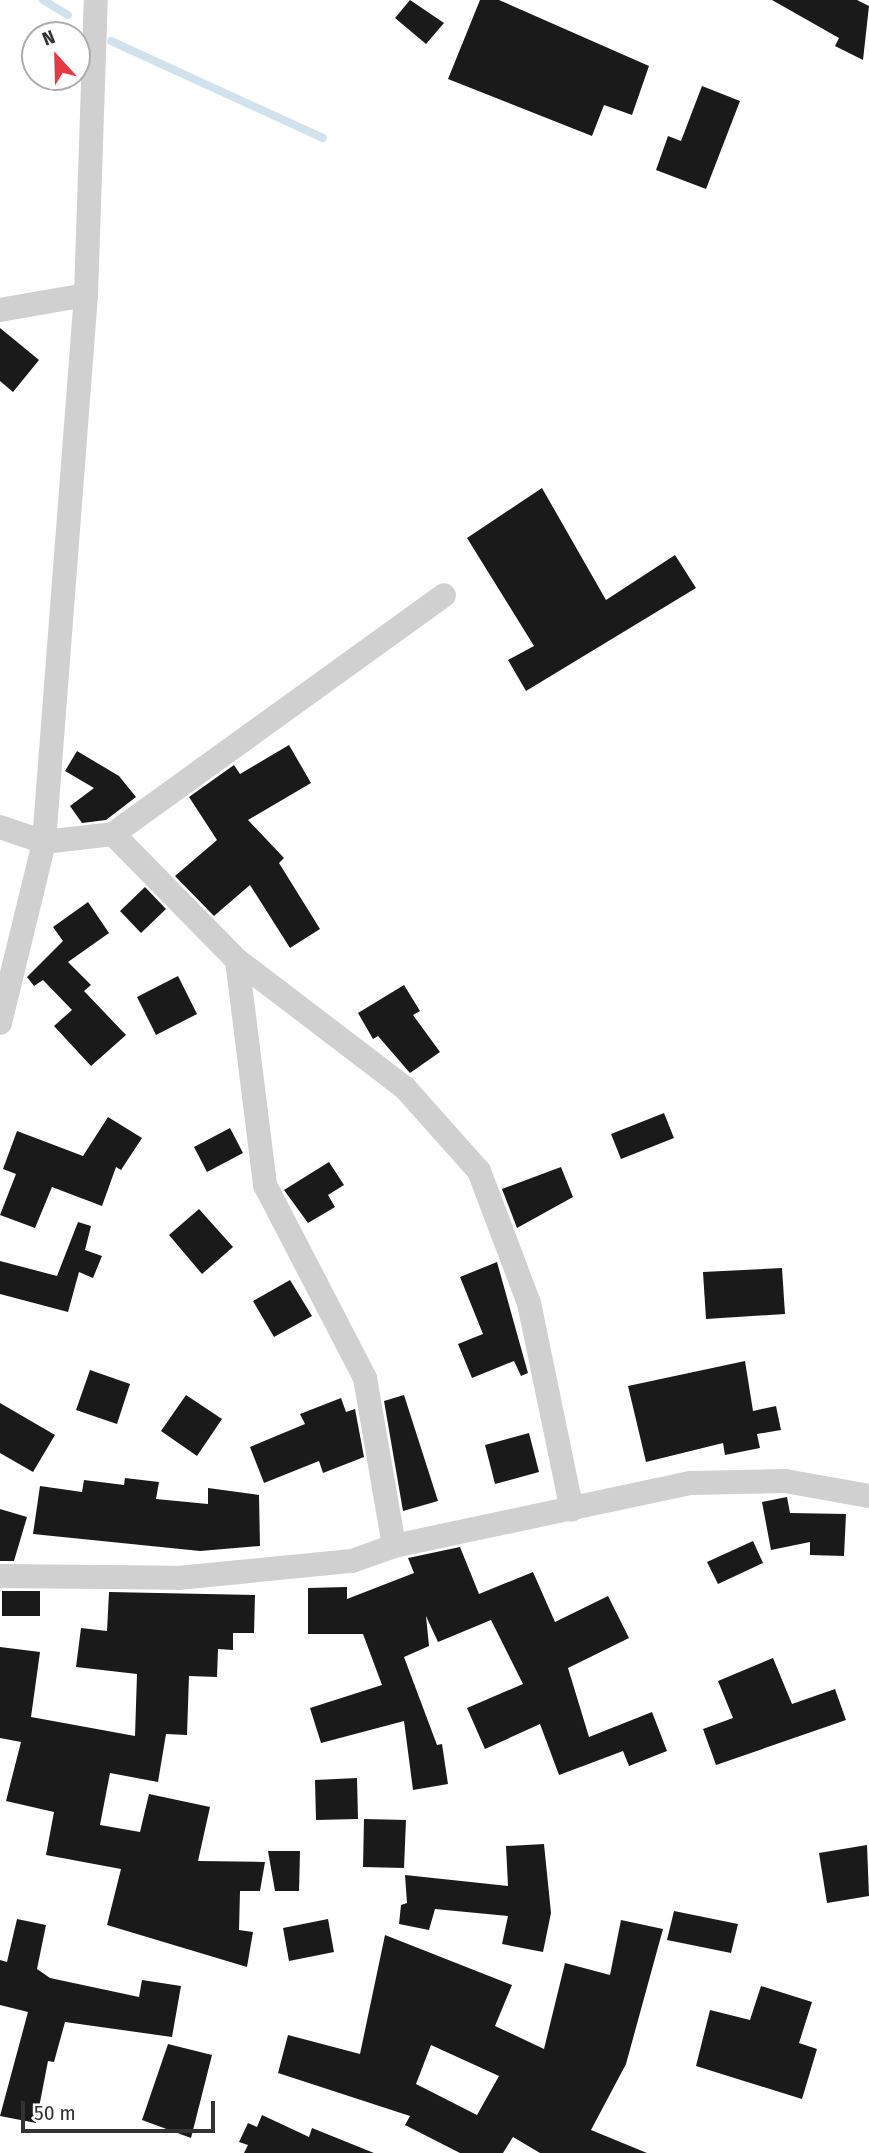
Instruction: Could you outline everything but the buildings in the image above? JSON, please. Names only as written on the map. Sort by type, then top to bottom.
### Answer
[{"type":"street","points":[[0,1023],[44,842],[86,295],[96,0]]},
{"type":"street","points":[[0,310],[86,295]]},
{"type":"street","points":[[0,827],[44,842],[113,834],[444,595]]},
{"type":"street","points":[[113,834],[237,960],[405,1088],[479,1171],[529,1303],[572,1510]]},
{"type":"street","points":[[237,960],[265,1185],[365,1378],[394,1546]]},
{"type":"street","points":[[0,1576],[178,1578],[352,1561],[394,1546],[691,1483],[785,1481],[869,1496]]},
{"type":"waterway","points":[[43,0],[68,15]]},
{"type":"waterway","points":[[111,41],[323,138]]}]
